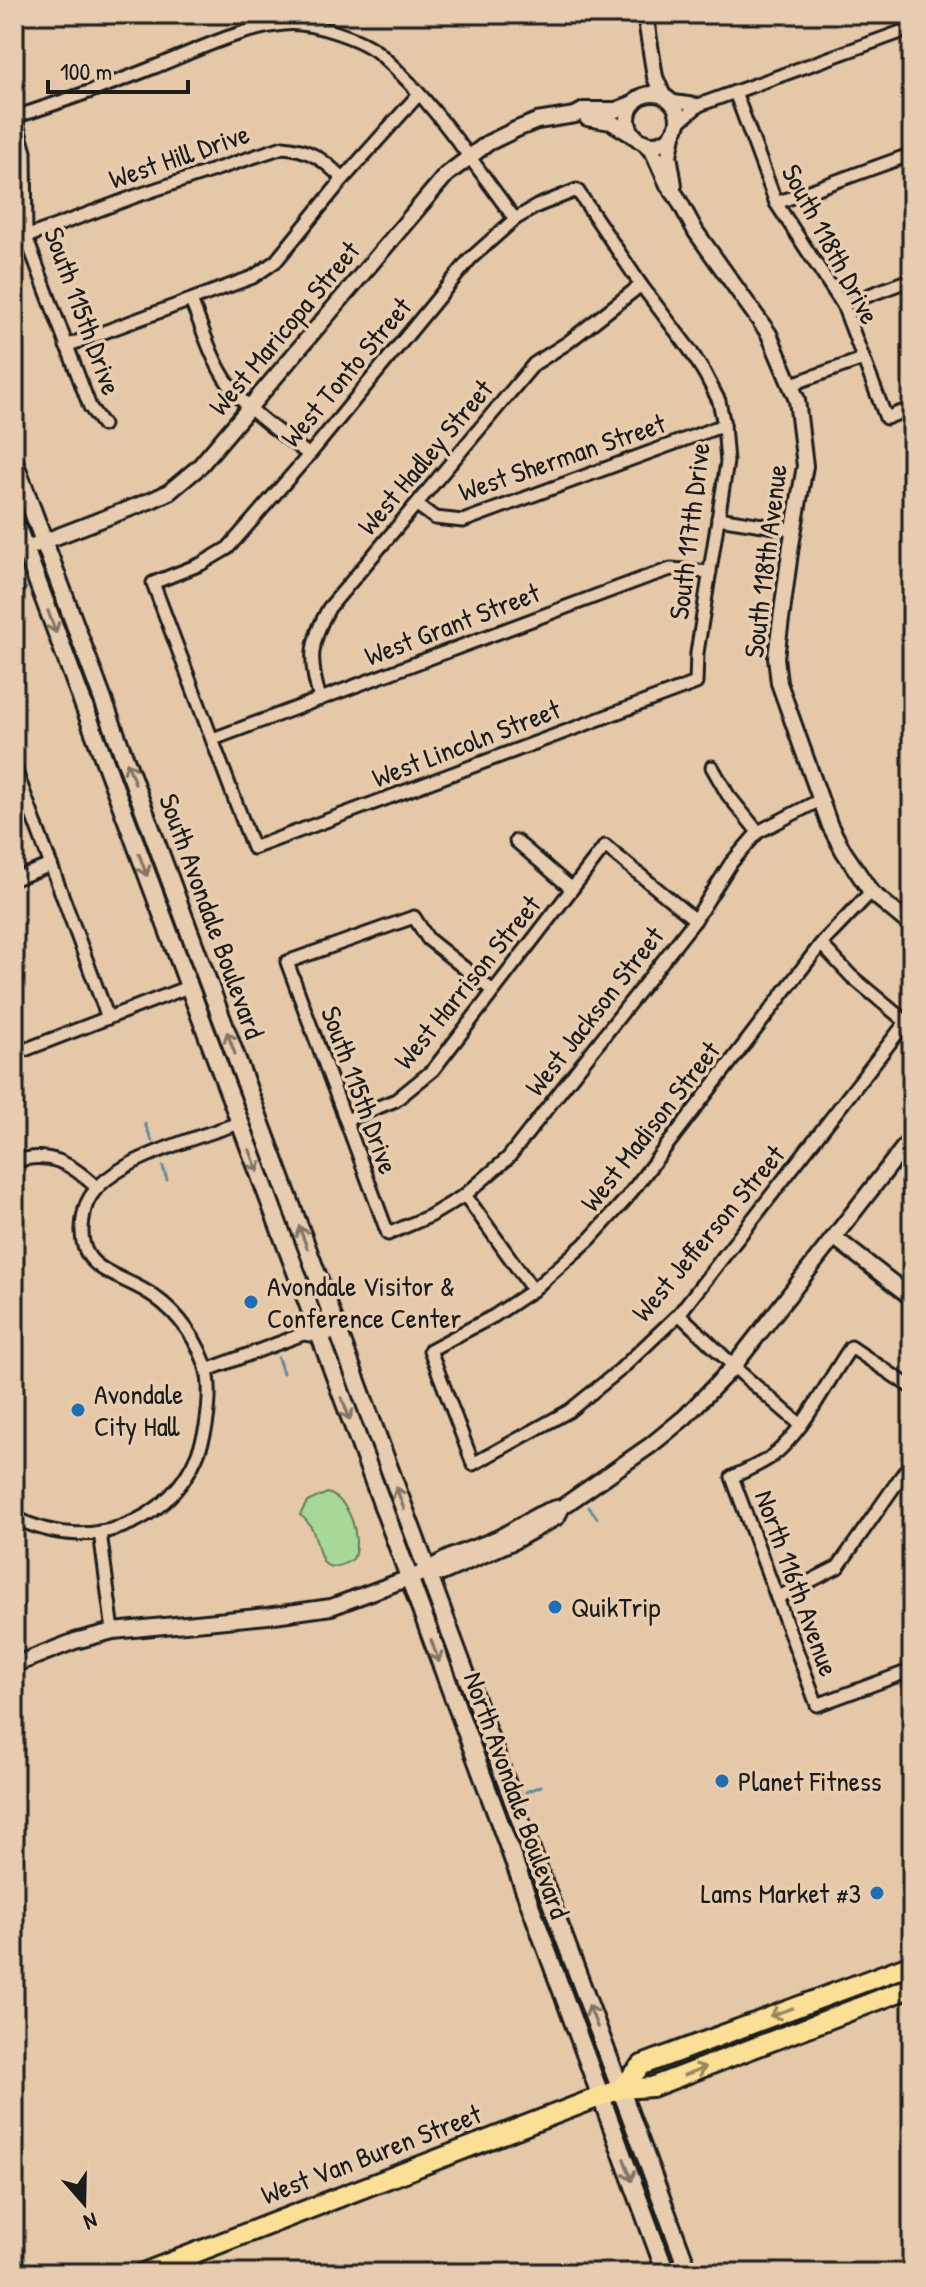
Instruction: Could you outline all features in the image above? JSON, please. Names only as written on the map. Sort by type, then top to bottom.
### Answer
[{"type":"main road","name":"South Avondale Boulevard","points":[[14,461],[360,1389]]},
{"type":"main road","name":"South Avondale Boulevard","points":[[14,519],[20,551],[320,1336]]},
{"type":"main road","points":[[239,1123],[258,1116]]},
{"type":"main road","name":"North Avondale Boulevard","points":[[320,1336],[663,2267]]},
{"type":"main road","name":"North Avondale Boulevard","points":[[360,1389],[689,2273]]},
{"type":"main road","points":[[468,1740],[483,1753],[509,1821],[512,1825],[521,1823]]},
{"type":"main road","points":[[507,1844],[513,1842],[519,1845],[541,1902],[555,1915]]},
{"type":"main road","name":"West Van Buren Street","points":[[620,2089],[642,2065],[912,1964]]},
{"type":"main road","points":[[862,2006],[868,1996],[912,1979]]},
{"type":"main road","name":"West Van Buren Street","points":[[143,2273],[601,2096],[620,2089],[652,2087],[912,1987]]},
{"type":"main road","points":[[663,2267],[675,2273]]},
{"type":"street","points":[[645,14],[655,77],[677,116],[676,127]]},
{"type":"street","points":[[15,117],[102,88],[250,30],[286,23],[304,24],[379,52],[419,94],[515,219]]},
{"type":"street","points":[[650,47],[645,55],[644,84],[628,116],[628,124],[640,139],[658,143],[699,105],[912,28]]},
{"type":"street","name":"South 118th Drive","points":[[735,92],[776,203],[843,305],[886,418],[912,408]]},
{"type":"street","points":[[66,346],[253,277],[276,261],[343,179],[419,94]]},
{"type":"street","points":[[637,100],[655,94],[699,105]]},
{"type":"street","name":"West Maricopa Street","points":[[575,115],[584,110],[616,110],[637,100]]},
{"type":"street","name":"West Maricopa Street","points":[[20,551],[138,507],[169,492],[199,467],[446,175],[467,157],[537,121],[575,115],[611,122],[640,139]]},
{"type":"street","name":"South 115th Drive","points":[[15,117],[25,152],[26,237],[90,407],[103,425]]},
{"type":"street","name":"South 118th Avenue","points":[[676,127],[669,155],[677,197]]},
{"type":"street","name":"South 118th Avenue","points":[[640,139],[654,154],[696,232],[769,334],[792,384],[801,418],[805,466],[776,665],[781,692],[837,839],[871,892],[912,926]]},
{"type":"street","name":"West Hill Drive","points":[[26,237],[283,147],[314,153],[343,179]]},
{"type":"street","points":[[776,203],[912,154]]},
{"type":"street","name":"West Tonto Street","points":[[213,739],[153,583],[201,564],[228,548],[470,259],[515,219],[537,206],[577,190]]},
{"type":"street","name":"South 117th Drive","points":[[577,190],[705,374],[719,401],[727,462],[697,653],[696,683]]},
{"type":"street","points":[[843,305],[912,279]]},
{"type":"street","name":"West Hadley Street","points":[[320,699],[311,670],[317,629],[329,608],[534,364],[567,343],[641,285]]},
{"type":"street","points":[[191,301],[218,366],[232,389],[250,408],[309,455]]},
{"type":"street","points":[[792,384],[863,359]]},
{"type":"street","name":"West Sherman Street","points":[[417,505],[435,518],[463,521],[724,425]]},
{"type":"street","points":[[718,518],[794,530]]},
{"type":"street","name":"West Grant Street","points":[[213,739],[644,578],[671,569],[710,572]]},
{"type":"street","name":"West Lincoln Street","points":[[213,739],[253,848],[696,683]]},
{"type":"street","points":[[14,766],[108,1018]]},
{"type":"street","points":[[712,767],[728,795],[758,832]]},
{"type":"street","name":"West Jackson Street","points":[[388,1234],[430,1216],[465,1195],[508,1158],[695,920],[731,863],[758,832],[820,800]]},
{"type":"street","points":[[516,841],[572,889]]},
{"type":"street","name":"West Harrison Street","points":[[346,1120],[396,1100],[433,1070],[605,846],[695,920]]},
{"type":"street","points":[[14,879],[51,865]]},
{"type":"street","name":"West Madison Street","points":[[473,1464],[430,1350],[494,1316],[533,1290],[589,1240],[626,1199],[821,944],[871,892]]},
{"type":"street","name":"South 115th Drive","points":[[388,1234],[287,962],[414,917],[428,939],[493,991]]},
{"type":"street","name":"West Jefferson Street","points":[[473,1464],[569,1411],[620,1370],[679,1314],[906,1022],[851,976],[821,944]]},
{"type":"street","points":[[14,1054],[188,987]]},
{"type":"street","points":[[14,1517],[51,1532],[75,1536],[100,1532],[135,1522],[155,1509],[190,1470],[204,1436],[208,1414],[207,1370],[197,1345],[171,1310],[154,1296],[109,1275],[89,1257],[83,1240],[83,1219],[85,1205],[96,1187],[112,1173],[239,1123]]},
{"type":"street","points":[[14,1665],[75,1641],[113,1631],[321,1609],[342,1604],[428,1571],[439,1562],[498,1537],[549,1509],[562,1507],[651,1445],[685,1417],[733,1367],[912,1137]]},
{"type":"street","points":[[14,1162],[48,1156],[73,1167],[96,1187]]},
{"type":"street","points":[[465,1195],[533,1290]]},
{"type":"street","points":[[835,1238],[912,1298]]},
{"type":"street","points":[[679,1314],[733,1367],[801,1425],[851,1347],[912,1388]]},
{"type":"street","points":[[207,1370],[303,1334],[320,1336],[339,1332]]},
{"type":"street","name":"North 116th Avenue","points":[[801,1425],[771,1456],[732,1477],[817,1705],[912,1670]]},
{"type":"street","points":[[777,1598],[838,1567],[912,1461]]},
{"type":"street","points":[[100,1532],[113,1631]]},
{"type":"green space","points":[[327,1493],[335,1496],[348,1511],[355,1531],[353,1559],[339,1566],[324,1562],[314,1533],[300,1515],[307,1502]]},
{"type":"waterway","points":[[14,593],[26,588]]},
{"type":"waterway","points":[[145,1124],[152,1141]]},
{"type":"waterway","points":[[163,1167],[167,1180]]},
{"type":"waterway","points":[[278,1358],[283,1373]]},
{"type":"waterway","points":[[589,1507],[597,1518]]},
{"type":"waterway","points":[[526,1792],[541,1786]]},
{"type":"place","name":"Avondale Visitor & Conference Center","points":[[251,1302]]},
{"type":"place","name":"Avondale City Hall","points":[[78,1410]]},
{"type":"place","name":"QuikTrip","points":[[555,1607]]},
{"type":"place","name":"Planet Fitness","points":[[722,1781]]},
{"type":"place","name":"Lams Market #3","points":[[877,1893]]}]
